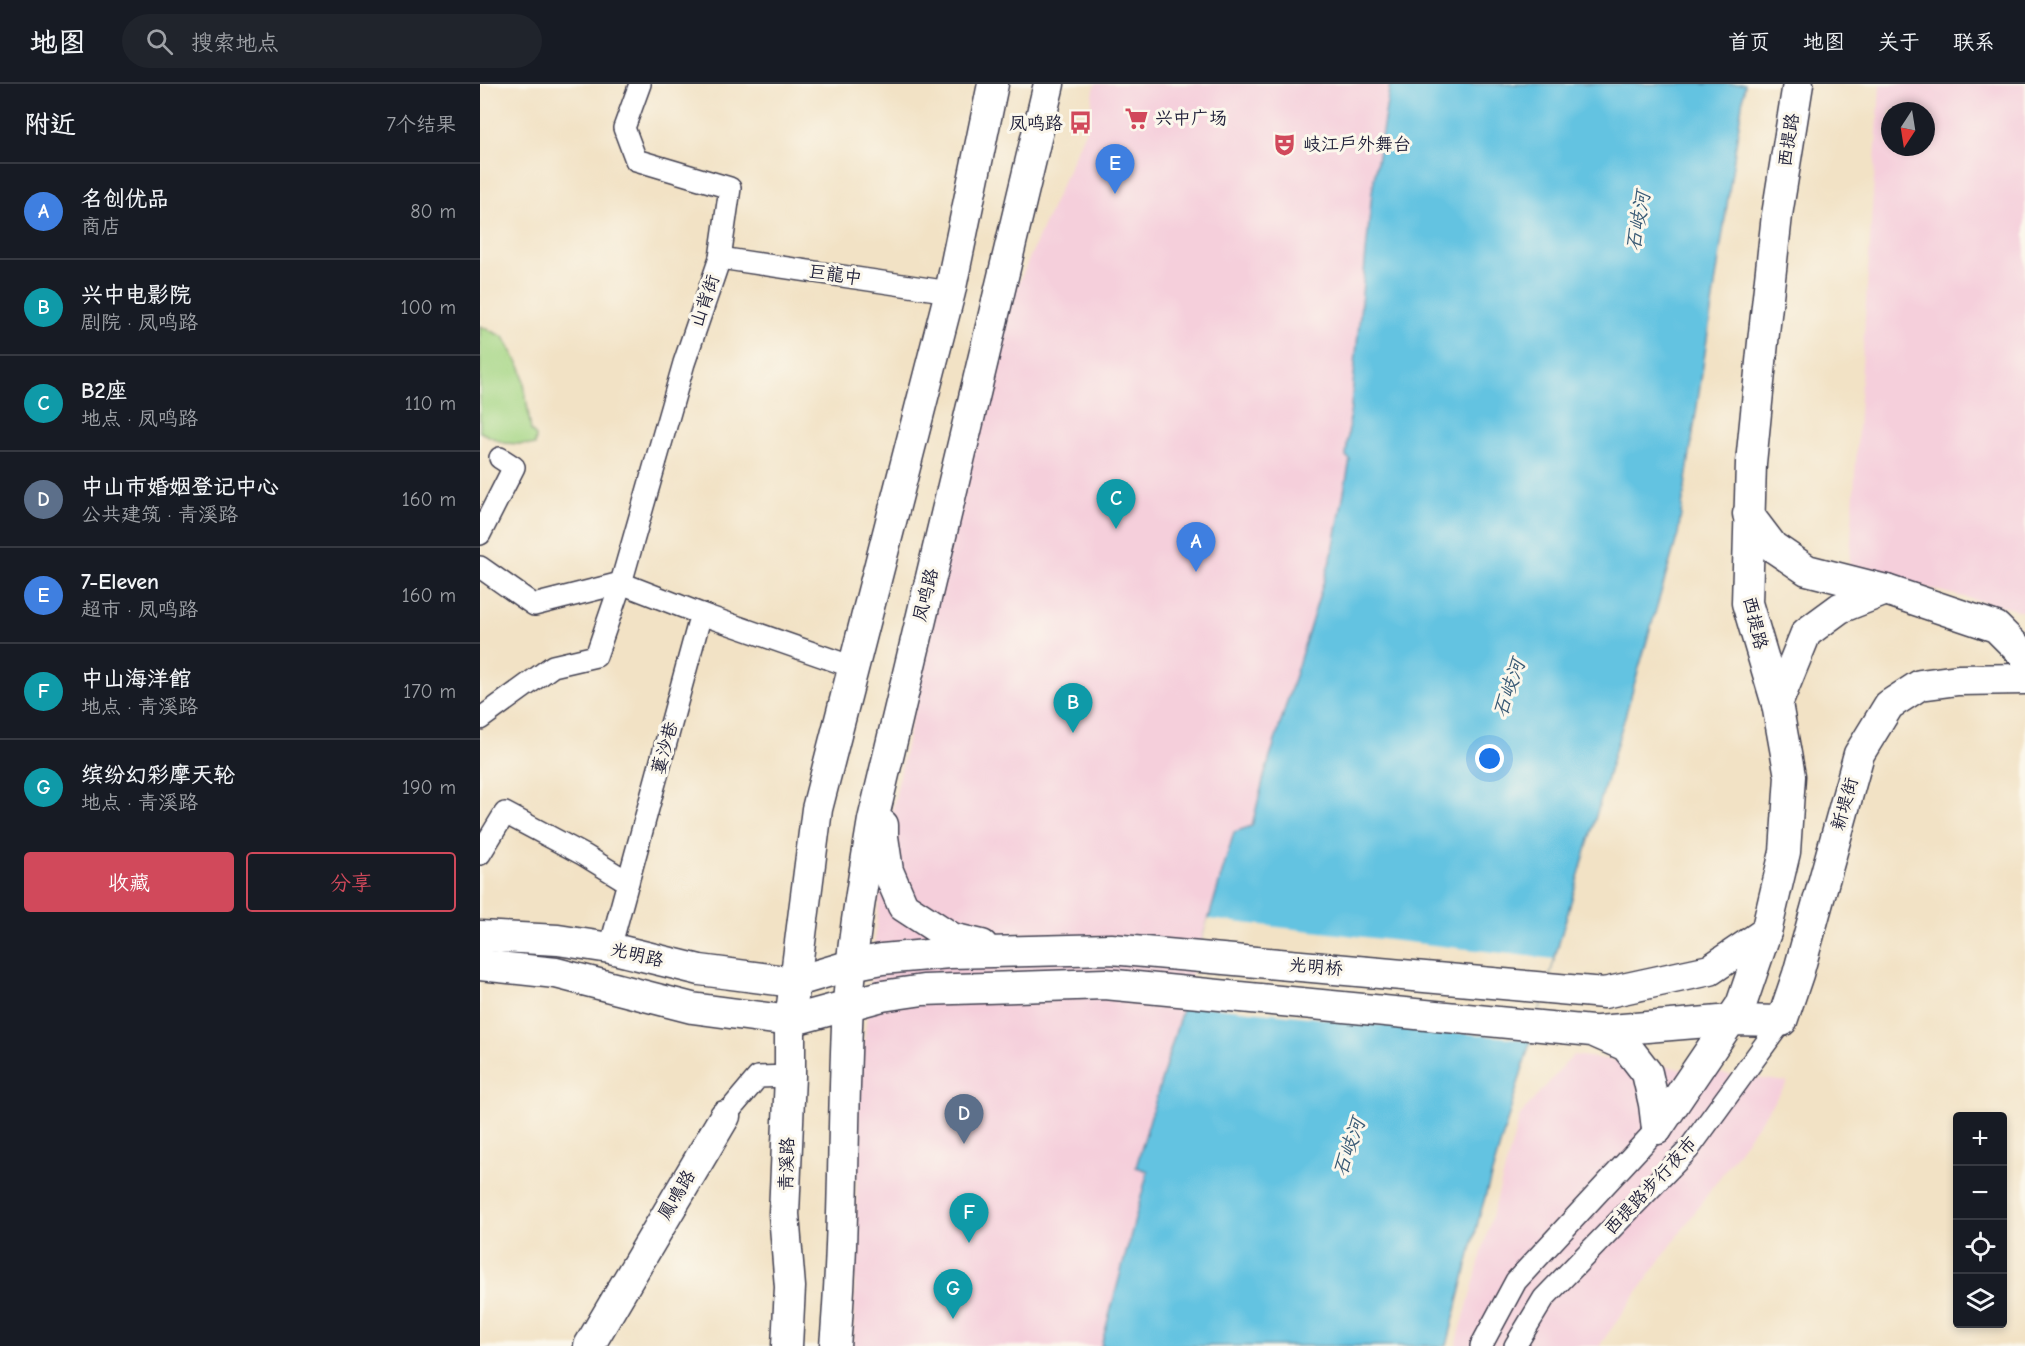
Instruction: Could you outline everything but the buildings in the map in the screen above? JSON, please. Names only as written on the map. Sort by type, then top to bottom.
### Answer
[{"type":"street","name":"山背街","points":[[480,719],[553,666],[596,656],[621,584],[684,363],[720,258],[730,188],[636,160],[624,128],[640,84]]},
{"type":"street","points":[[794,982],[817,809],[950,292],[993,84]]},
{"type":"street","name":"凤鸣路","points":[[848,1005],[851,965],[873,819],[1049,84]]},
{"type":"street","name":"西提路","points":[[1657,1129],[1741,1005],[1766,932],[1785,852],[1790,776],[1777,704],[1747,603],[1748,514],[1774,238],[1797,84]]},
{"type":"street","name":"巨龍中","points":[[720,258],[950,292]]},
{"type":"street","points":[[480,534],[514,467],[500,458]]},
{"type":"street","points":[[1748,514],[1773,547],[1807,570],[1886,590],[1996,627],[2025,656]]},
{"type":"street","points":[[480,567],[534,605],[621,584],[854,667]]},
{"type":"street","points":[[1777,704],[1806,633],[1840,608],[1886,590]]},
{"type":"street","name":"蔞沙巷","points":[[610,948],[701,614]]},
{"type":"street","points":[[1996,627],[2012,680]]},
{"type":"street","name":"新堤街","points":[[1782,1021],[1798,974],[1859,754],[1889,705],[1920,685],[1958,680],[2012,680]]},
{"type":"street","points":[[888,755],[883,837],[888,871],[903,906],[952,938],[1015,951]]},
{"type":"street","points":[[480,854],[505,813],[584,855],[628,882]]},
{"type":"street","name":"光明桥","points":[[794,982],[851,965],[949,953],[1111,949],[1604,993],[1710,970],[1766,932]]},
{"type":"street","name":"光明路","points":[[480,936],[558,940],[610,948],[700,970],[794,982]]},
{"type":"street","name":"光明路","points":[[480,965],[556,973],[692,1008],[790,1021]]},
{"type":"street","name":"青溪路","points":[[787,1346],[790,1287],[784,1214],[790,1021],[794,982]]},
{"type":"street","name":"光明桥","points":[[790,1021],[882,996],[923,990],[1105,984],[1592,1031],[1626,1046],[1647,1073],[1657,1129]]},
{"type":"street","points":[[835,1346],[841,1278],[848,1005]]},
{"type":"street","points":[[1592,1031],[1732,1020],[1782,1021]]},
{"type":"street","name":"西提路步行夜市","points":[[1515,1346],[1544,1298],[1688,1150],[1782,1021]]},
{"type":"street","name":"鳳鳴路","points":[[589,1346],[725,1116],[758,1077],[790,1076]]},
{"type":"street","name":"西提路步行夜市","points":[[1481,1346],[1516,1281],[1657,1129]]},
{"type":"shaded area","name":"兴中广场","points":[[1095,84],[1390,84],[1372,192],[1350,460],[1333,551],[1264,777],[1252,826],[1234,832],[1183,1004],[1136,1166],[1148,1171],[1101,1346],[853,1346],[859,1088],[885,845],[991,346],[1088,124]]},
{"type":"shaded area","points":[[1880,84],[2025,84],[2025,612],[1849,569]]},
{"type":"shaded area","points":[[1573,1055],[1788,1082],[1599,1346],[1456,1346],[1520,1115]]},
{"type":"green space","points":[[480,326],[504,337],[522,370],[531,431],[536,436],[535,445],[504,443],[480,432]]},
{"type":"water","name":"石岐河","points":[[1390,84],[1745,84],[1678,534],[1479,1218],[1447,1346],[1101,1346],[1148,1171],[1136,1167],[1234,832],[1252,826],[1264,777],[1333,551],[1350,460],[1346,456],[1372,192]]},
{"type":"pier","points":[[1208,919],[1554,959],[1530,1040],[1183,1004]]},
{"type":"place","name":"兴中广场","points":[[1137,118]]},
{"type":"place","name":"凤鸣路","points":[[1081,123]]},
{"type":"place","name":"岐江户外舞台","points":[[1285,144]]},
{"type":"place","name":"7-Eleven","points":[[1115,194]]},
{"type":"place","name":"B2座","points":[[1116,529]]},
{"type":"place","name":"名创优品","points":[[1196,572]]},
{"type":"place","name":"兴中电影院","points":[[1073,733]]},
{"type":"place","name":"中山市婚姻登记中心","points":[[964,1144]]},
{"type":"place","name":"中山海洋館","points":[[969,1243]]},
{"type":"place","name":"缤纷幻彩摩天轮","points":[[953,1319]]}]
